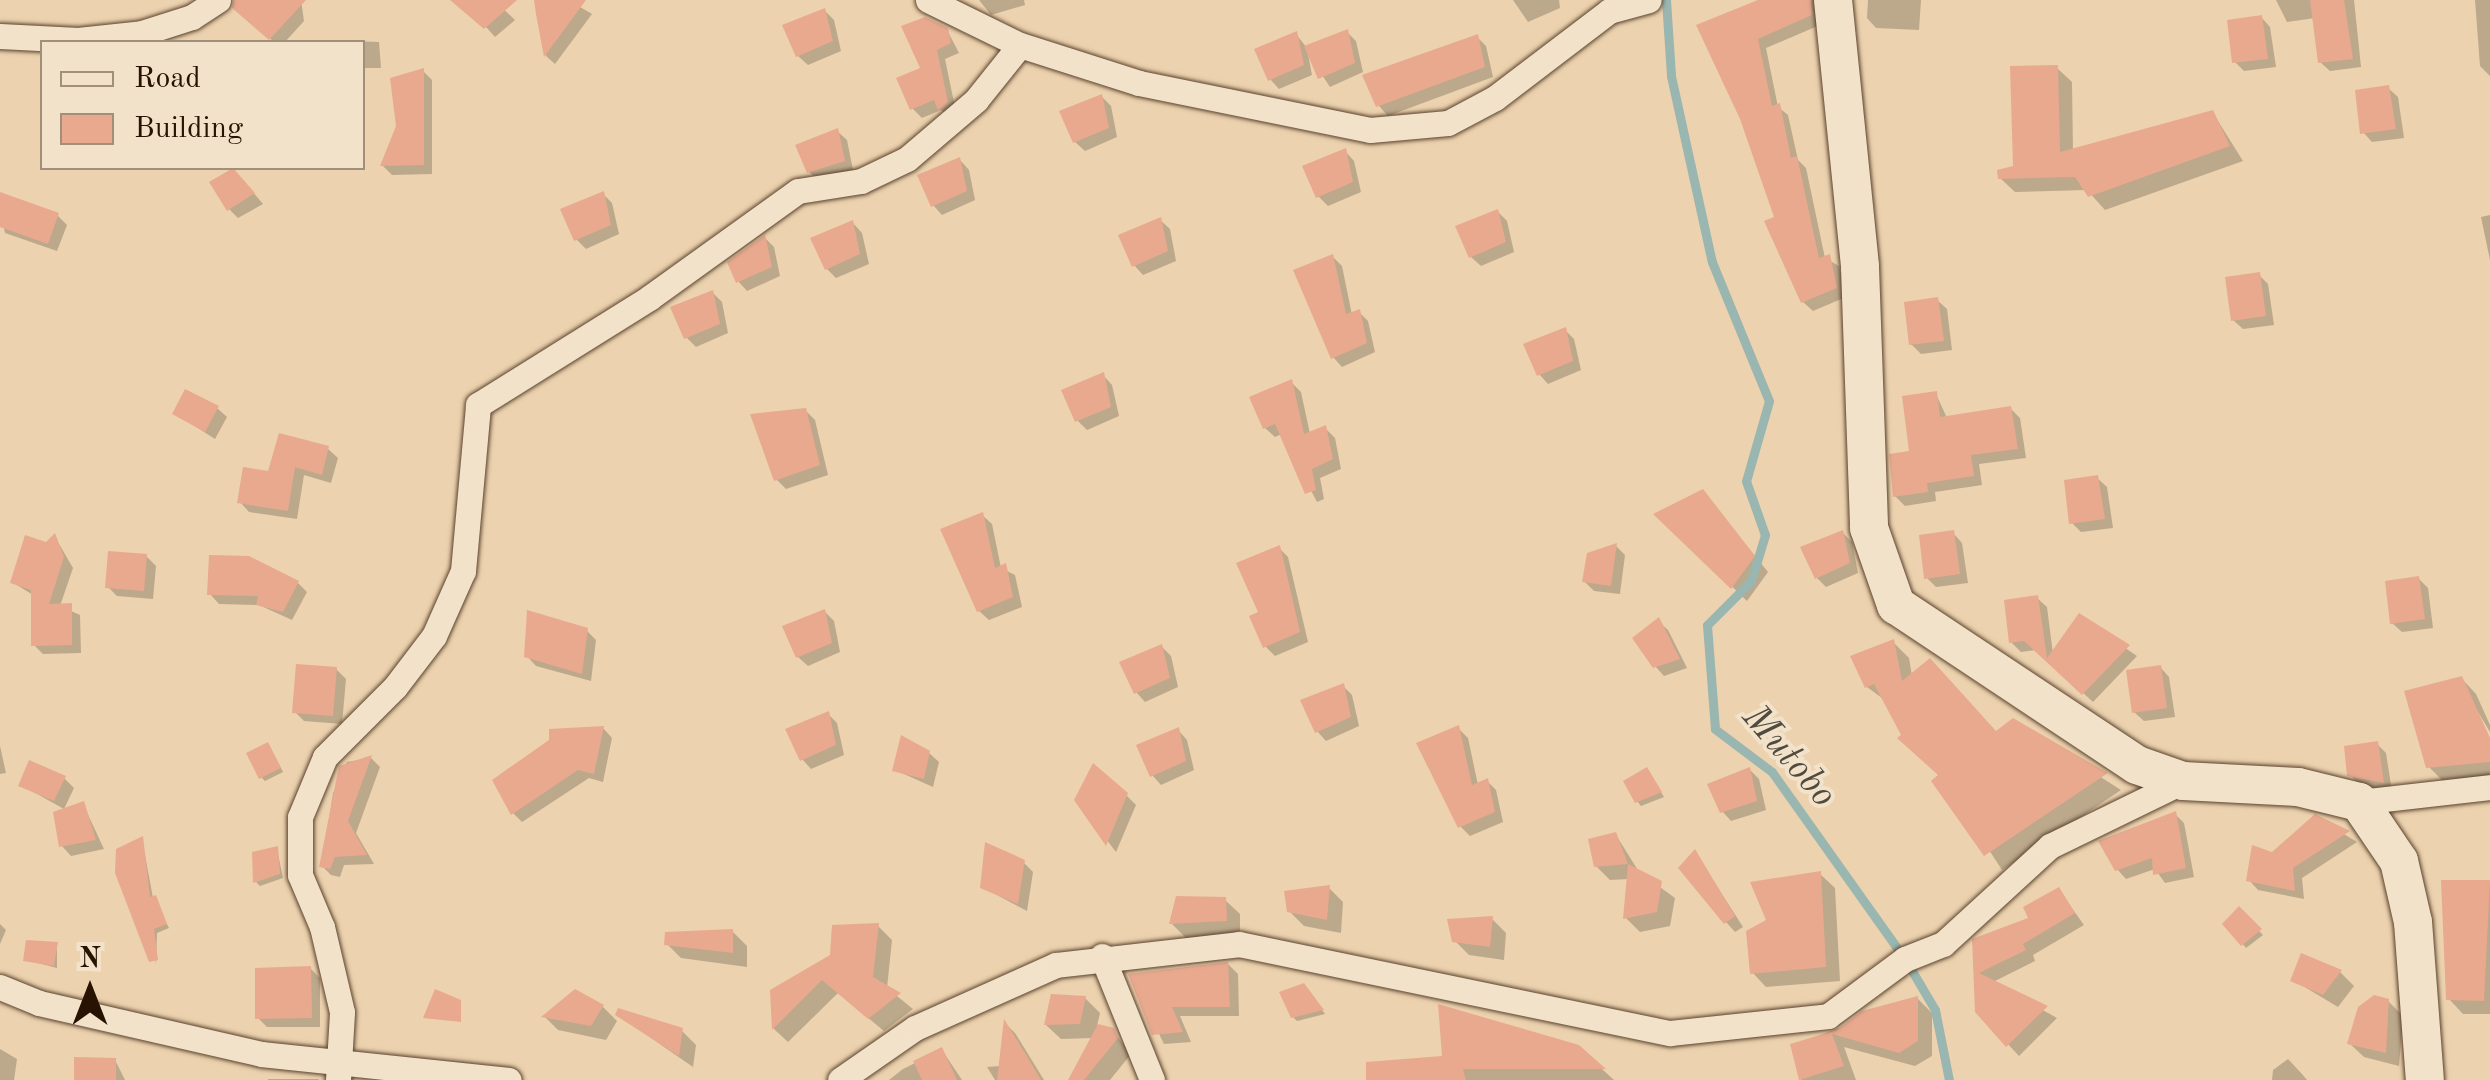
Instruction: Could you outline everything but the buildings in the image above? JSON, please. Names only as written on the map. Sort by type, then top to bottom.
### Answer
[{"type":"main road","points":[[1833,0],[1860,267],[1869,528],[1896,606],[2138,765],[2183,781],[2298,787],[2360,802],[2399,861],[2413,922],[2425,1080]]},
{"type":"street","points":[[0,36],[78,40],[142,33],[192,17],[218,0]]},
{"type":"street","points":[[928,0],[1020,45],[1139,83],[1370,130],[1448,123],[1495,98],[1609,11],[1650,0]]},
{"type":"street","points":[[341,1072],[342,1012],[322,927],[300,876],[300,817],[326,758],[434,636],[463,571],[478,405],[649,298],[798,191],[861,182],[907,159],[976,100],[1020,45]]},
{"type":"street","points":[[840,1080],[914,1028],[1056,965],[1102,956],[1239,944],[1670,1033],[1828,1016],[1905,959],[1943,944],[2050,846],[2183,781]]},
{"type":"street","points":[[2360,802],[2490,788]]},
{"type":"street","points":[[1102,956],[1152,1080]]},
{"type":"street","points":[[0,987],[39,1003],[341,1072],[509,1080]]},
{"type":"waterway","name":"Mutobo","points":[[1666,0],[1671,76],[1712,262],[1769,401],[1746,481],[1765,535],[1751,581],[1707,625],[1715,729],[1772,772],[1905,959],[1935,1010],[1949,1080]]}]
